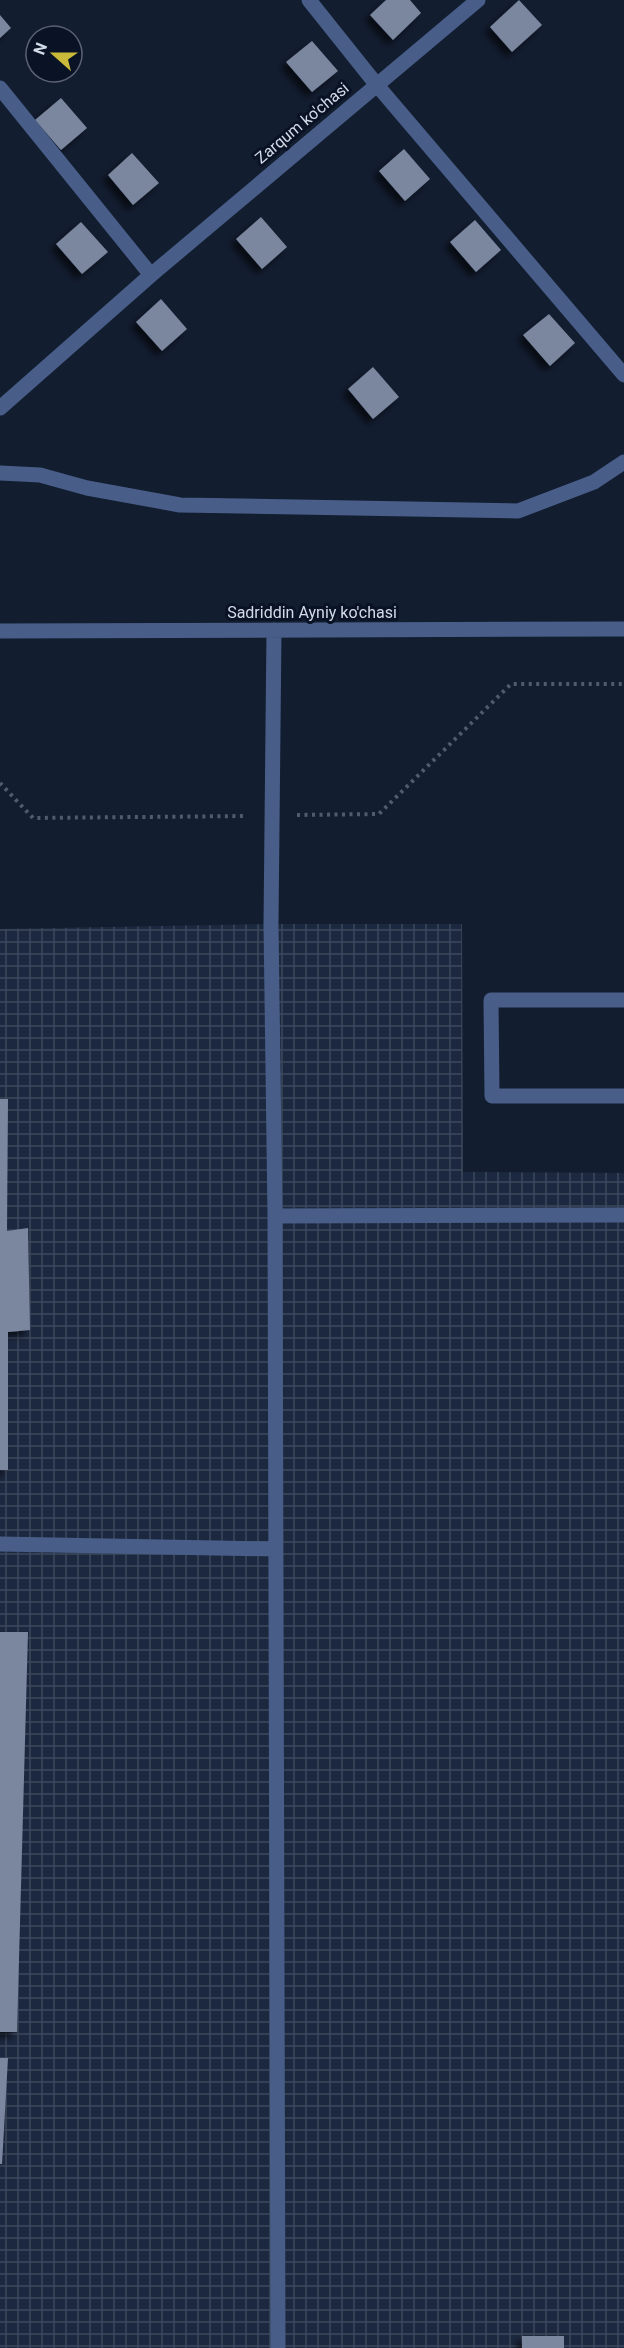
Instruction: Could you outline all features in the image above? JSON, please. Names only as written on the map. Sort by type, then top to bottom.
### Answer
[{"type":"street","points":[[309,0],[376,84],[624,375]]},
{"type":"street","name":"Zarqum ko'chasi","points":[[0,408],[151,275],[478,0]]},
{"type":"street","points":[[0,88],[151,275]]},
{"type":"street","points":[[0,473],[40,475],[87,488],[180,505],[518,511],[594,482],[624,462]]},
{"type":"street","name":"Sadriddin Ayniy ko'chasi","points":[[0,631],[624,629]]},
{"type":"street","points":[[274,630],[271,924],[275,1216],[278,2348]]},
{"type":"street","points":[[624,1000],[491,1000],[492,1096],[624,1096]]},
{"type":"street","points":[[275,1216],[624,1215]]},
{"type":"street","points":[[0,1544],[276,1549]]},
{"type":"path","points":[[0,783],[33,818],[379,814],[511,684],[624,684]]},
{"type":"shaded area","points":[[271,924],[462,924],[463,1172],[624,1173],[624,2348],[0,2348],[0,929]]},
{"type":"building","points":[[386,0],[410,0],[421,13],[393,40],[370,15]]},
{"type":"building","points":[[519,0],[542,25],[512,52],[490,27]]},
{"type":"building","points":[[0,15],[11,28],[0,38]]},
{"type":"building","points":[[312,41],[338,71],[312,92],[286,62]]},
{"type":"building","points":[[61,98],[87,128],[61,150],[35,120]]},
{"type":"building","points":[[404,149],[430,179],[405,201],[379,171]]},
{"type":"building","points":[[132,153],[159,183],[133,205],[108,175]]},
{"type":"building","points":[[261,217],[287,247],[262,269],[236,239]]},
{"type":"building","points":[[475,220],[501,250],[476,272],[450,242]]},
{"type":"building","points":[[81,222],[108,252],[82,274],[56,244]]},
{"type":"building","points":[[161,299],[187,329],[162,351],[136,322]]},
{"type":"building","points":[[549,314],[575,343],[550,366],[523,335]]},
{"type":"building","points":[[373,367],[399,397],[373,419],[348,389]]},
{"type":"building","points":[[0,1099],[8,1099],[7,1231],[28,1228],[30,1330],[8,1332],[8,1470],[0,1470]]},
{"type":"building","points":[[0,1632],[28,1632],[17,2032],[0,2032]]},
{"type":"building","points":[[0,2058],[8,2058],[2,2164],[0,2164]]},
{"type":"building","points":[[522,2336],[564,2336],[564,2348],[522,2348]]}]
